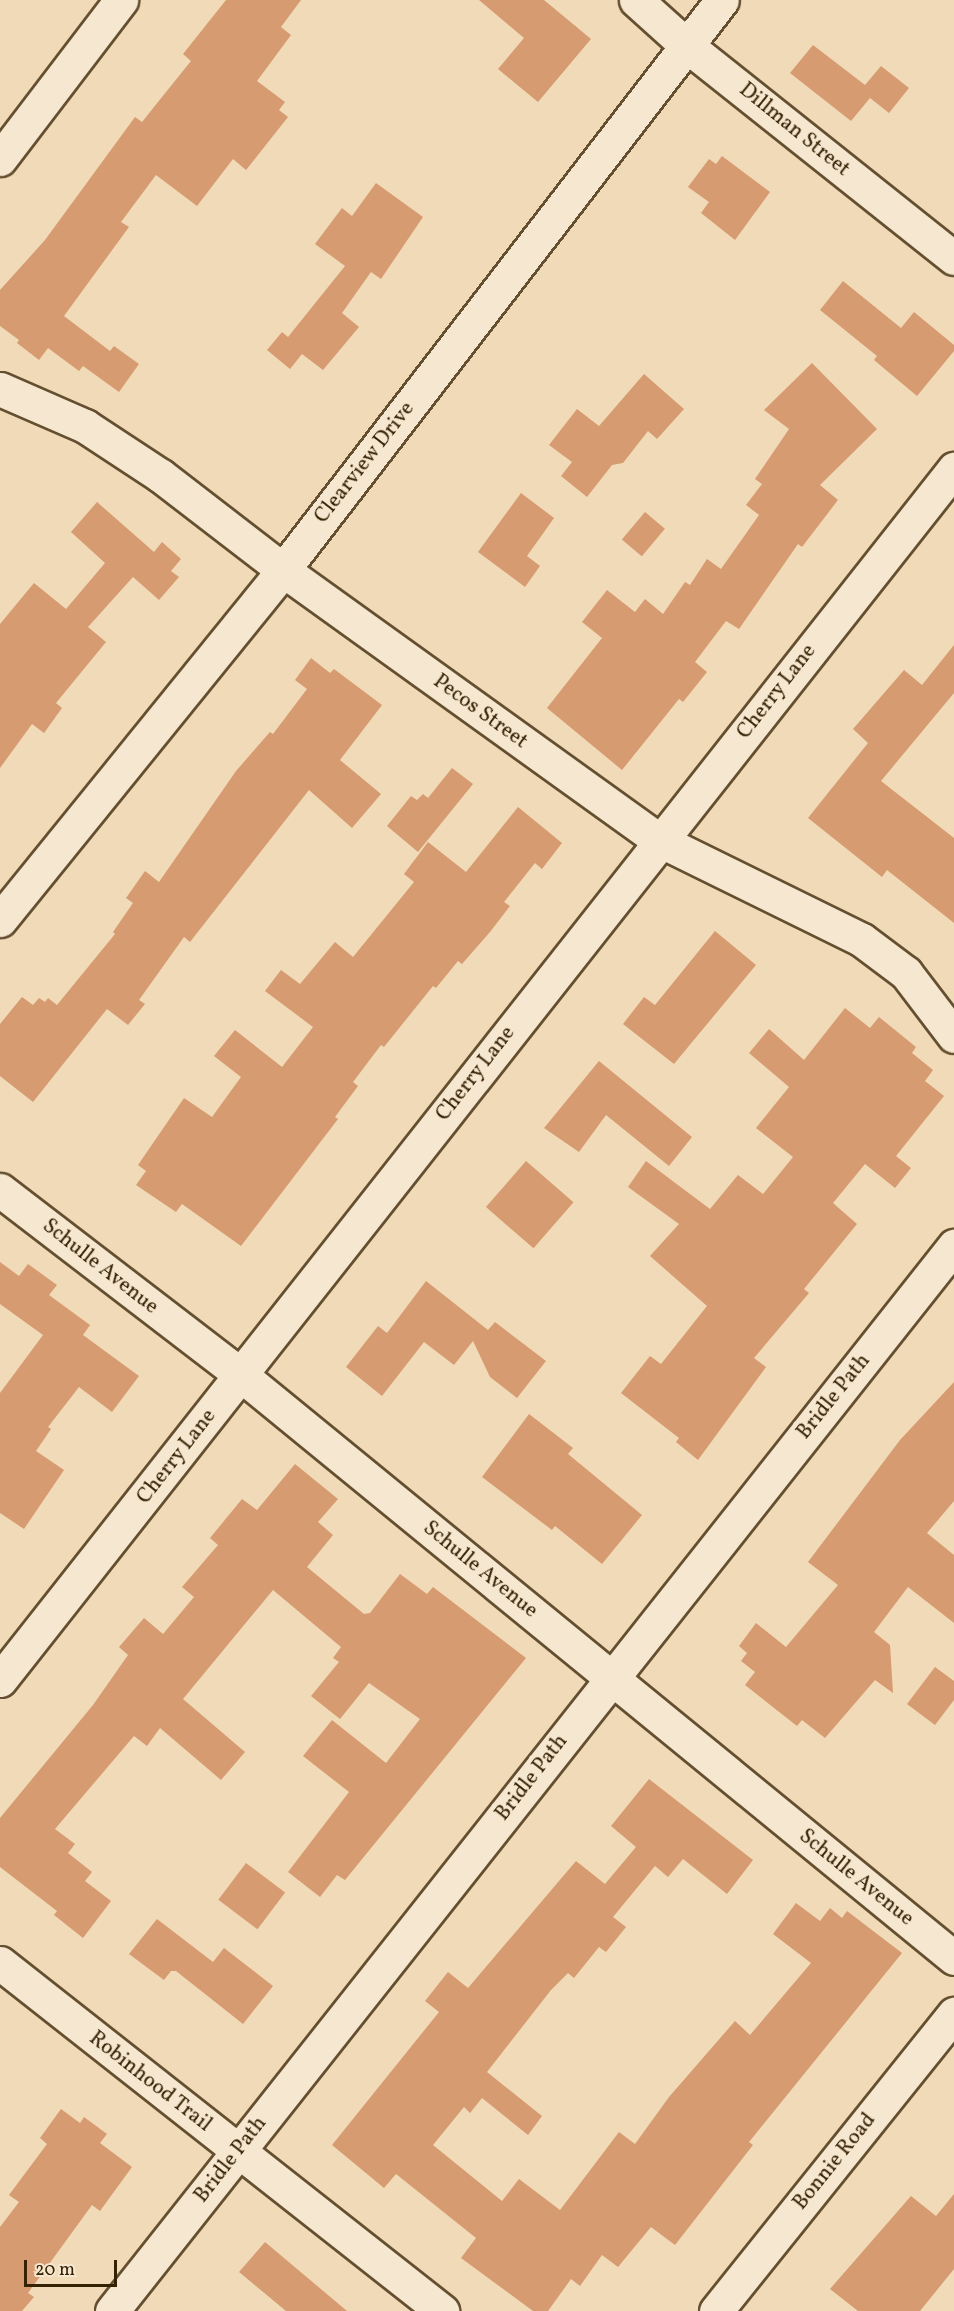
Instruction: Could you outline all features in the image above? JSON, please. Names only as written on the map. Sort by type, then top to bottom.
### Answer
[{"type":"street","points":[[0,159],[121,0]]},
{"type":"street","name":"Dillman Street","points":[[636,0],[686,45],[954,258]]},
{"type":"street","name":"Clearview Drive","points":[[0,920],[283,570],[722,0]]},
{"type":"street","name":"Pecos Street","points":[[0,389],[85,426],[161,476],[283,570],[659,840],[862,940],[906,973],[954,1036]]},
{"type":"street","name":"Cherry Lane","points":[[0,1680],[659,840],[954,469]]},
{"type":"street","name":"Schulle Avenue","points":[[0,1190],[241,1375],[612,1676],[954,1958]]},
{"type":"street","name":"Bridle Path","points":[[112,2311],[954,1246]]},
{"type":"street","name":"Robinhood Trail","points":[[0,1964],[442,2311]]},
{"type":"street","name":"Bonnie Road","points":[[716,2311],[954,2014]]},
{"type":"building","points":[[226,0],[301,0],[281,27],[291,35],[257,81],[285,102],[279,110],[288,117],[246,170],[233,159],[197,206],[156,175],[121,222],[129,227],[64,316],[110,351],[114,346],[139,364],[119,392],[83,366],[79,371],[48,348],[39,360],[17,343],[19,340],[0,326],[0,290],[45,240],[135,117],[142,122],[191,61],[183,54]]},
{"type":"building","points":[[479,0],[544,0],[591,39],[538,102],[498,69],[524,38]]},
{"type":"building","points":[[813,45],[865,85],[881,66],[909,88],[889,113],[870,98],[851,121],[790,73]]},
{"type":"building","points":[[722,156],[770,192],[735,240],[701,213],[709,202],[688,187],[709,159],[716,164]]},
{"type":"building","points":[[376,183],[423,217],[381,279],[371,272],[342,313],[359,327],[323,370],[302,354],[290,369],[267,350],[282,332],[288,337],[345,266],[315,244],[342,208],[352,216]]},
{"type":"building","points":[[843,281],[901,328],[914,312],[954,345],[954,351],[917,396],[874,360],[877,356],[820,310]]},
{"type":"building","points":[[812,363],[877,429],[820,485],[838,500],[802,547],[798,544],[739,629],[726,621],[695,662],[707,672],[683,702],[679,699],[622,770],[547,708],[602,638],[582,622],[607,590],[635,612],[645,599],[663,614],[685,582],[690,585],[707,559],[721,569],[759,515],[746,505],[762,484],[755,479],[789,429],[764,410]]},
{"type":"building","points":[[644,374],[684,409],[657,439],[648,431],[623,463],[612,465],[587,497],[561,476],[572,462],[549,445],[577,409],[599,426]]},
{"type":"building","points":[[521,493],[554,518],[527,556],[540,566],[525,587],[478,552]]},
{"type":"building","points":[[97,502],[154,552],[162,542],[181,559],[171,571],[179,577],[159,600],[133,577],[88,627],[106,642],[56,703],[62,708],[44,733],[32,724],[0,768],[0,624],[34,583],[66,609],[105,563],[71,532]]},
{"type":"building","points":[[645,512],[665,529],[642,556],[622,540]]},
{"type":"building","points":[[954,645],[954,693],[881,781],[954,838],[954,923],[887,870],[882,877],[808,818],[868,743],[853,729],[904,670],[922,685]]},
{"type":"building","points":[[311,658],[330,673],[334,669],[382,705],[340,760],[381,794],[352,828],[309,790],[190,942],[184,937],[139,1000],[145,1004],[128,1025],[107,1009],[33,1102],[0,1076],[0,1024],[22,997],[33,1005],[39,998],[45,1002],[48,998],[57,1005],[115,934],[113,932],[133,903],[126,898],[145,871],[159,882],[236,771],[270,732],[273,734],[307,689],[295,680]]},
{"type":"building","points":[[452,768],[473,784],[418,852],[387,826],[411,796],[417,800],[423,794],[428,798]]},
{"type":"building","points":[[518,807],[562,843],[542,869],[535,863],[504,902],[510,906],[490,932],[462,964],[458,961],[436,988],[433,986],[384,1047],[381,1045],[353,1082],[358,1086],[335,1117],[338,1119],[241,1246],[182,1204],[176,1212],[136,1185],[146,1171],[138,1165],[184,1098],[212,1117],[241,1077],[214,1056],[235,1030],[282,1067],[313,1027],[265,991],[281,970],[300,984],[335,942],[353,957],[414,882],[404,874],[428,842],[466,872]]},
{"type":"building","points":[[715,931],[756,965],[674,1064],[623,1024],[644,997],[655,1005]]},
{"type":"building","points":[[845,1008],[870,1028],[879,1017],[916,1047],[912,1053],[933,1070],[925,1081],[944,1096],[896,1156],[911,1168],[895,1188],[865,1164],[833,1203],[857,1224],[804,1289],[809,1293],[754,1358],[766,1367],[698,1460],[676,1442],[679,1438],[621,1393],[650,1356],[661,1364],[707,1306],[650,1256],[679,1224],[628,1187],[646,1161],[710,1209],[738,1175],[763,1194],[793,1157],[756,1128],[789,1087],[749,1053],[769,1029],[804,1060]]},
{"type":"building","points":[[599,1061],[692,1137],[669,1166],[606,1115],[579,1152],[544,1128]]},
{"type":"building","points":[[526,1161],[574,1202],[534,1248],[486,1207]]},
{"type":"building","points":[[0,1262],[19,1276],[28,1264],[57,1285],[49,1295],[90,1325],[83,1335],[139,1376],[112,1412],[79,1387],[48,1427],[51,1429],[36,1451],[64,1470],[24,1529],[0,1513],[0,1393],[43,1335],[0,1304]]},
{"type":"building","points":[[426,1281],[488,1330],[495,1322],[546,1361],[517,1398],[490,1377],[473,1341],[454,1365],[424,1342],[382,1396],[346,1367],[378,1326],[387,1333]]},
{"type":"building","points":[[954,1382],[954,1501],[927,1533],[954,1555],[954,1623],[908,1587],[874,1632],[890,1645],[893,1693],[875,1680],[825,1738],[802,1720],[797,1726],[745,1685],[755,1672],[741,1661],[747,1653],[739,1646],[756,1623],[786,1647],[838,1585],[808,1562],[900,1440]]},
{"type":"building","points":[[529,1414],[573,1448],[568,1454],[642,1515],[602,1564],[555,1526],[552,1530],[482,1477]]},
{"type":"building","points":[[295,1464],[338,1499],[318,1522],[333,1535],[307,1567],[364,1614],[370,1613],[400,1574],[427,1594],[433,1587],[526,1658],[345,1880],[337,1875],[320,1897],[288,1872],[349,1792],[303,1756],[332,1720],[386,1763],[420,1719],[369,1683],[340,1719],[311,1696],[339,1662],[333,1658],[341,1647],[273,1590],[183,1699],[245,1752],[221,1780],[160,1728],[147,1746],[134,1736],[55,1829],[75,1844],[68,1853],[92,1872],[85,1881],[111,1901],[83,1938],[54,1915],[57,1911],[0,1867],[0,1818],[93,1705],[128,1655],[119,1647],[144,1618],[163,1634],[194,1597],[182,1587],[218,1545],[210,1538],[242,1499],[257,1510]]},
{"type":"building","points":[[935,1667],[954,1681],[954,1700],[935,1725],[907,1704]]},
{"type":"building","points":[[649,1779],[753,1860],[727,1894],[683,1859],[668,1877],[655,1866],[613,1917],[626,1927],[606,1952],[599,1947],[574,1978],[568,1973],[551,1990],[487,2072],[542,2116],[528,2135],[482,2098],[470,2113],[464,2107],[433,2145],[502,2201],[519,2179],[560,2210],[619,2132],[635,2144],[669,2097],[735,2021],[750,2035],[811,1963],[773,1934],[796,1903],[820,1921],[830,1908],[842,1918],[847,1911],[902,1953],[749,2142],[753,2145],[675,2245],[651,2227],[618,2267],[602,2255],[580,2286],[571,2279],[548,2311],[533,2311],[461,2258],[476,2238],[396,2174],[384,2188],[332,2145],[439,2012],[425,2001],[448,1972],[468,1988],[576,1861],[605,1884],[636,1847],[611,1826]]},
{"type":"building","points":[[246,1863],[285,1892],[257,1929],[218,1900]]},
{"type":"building","points":[[157,1919],[213,1962],[224,1948],[273,1986],[243,2024],[176,1971],[171,1971],[164,1980],[129,1954]]},
{"type":"building","points":[[61,2109],[80,2123],[84,2117],[107,2134],[100,2143],[132,2167],[100,2211],[92,2205],[28,2293],[34,2297],[22,2311],[0,2311],[0,2227],[19,2202],[9,2195],[47,2144],[40,2138]]},
{"type":"building","points":[[954,2194],[954,2269],[920,2311],[858,2311],[830,2289],[911,2196],[936,2216]]},
{"type":"building","points":[[265,2242],[347,2311],[286,2311],[239,2272]]}]
